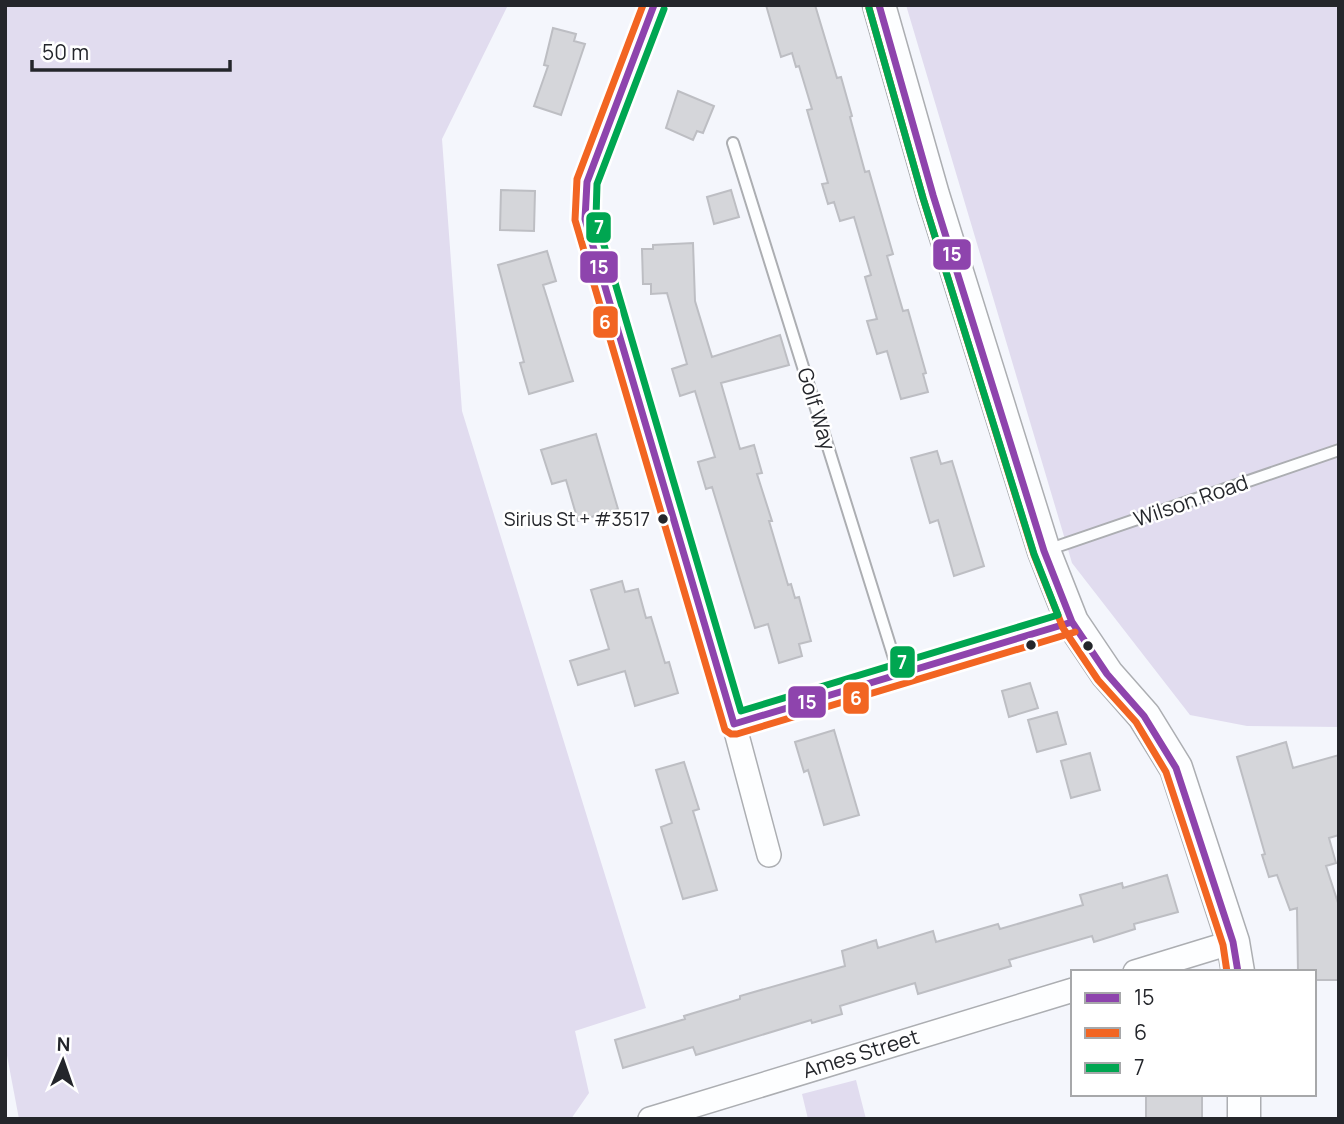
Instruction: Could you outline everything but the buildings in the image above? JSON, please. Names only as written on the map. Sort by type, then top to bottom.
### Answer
[{"type":"street","points":[[654,5],[587,182],[585,219],[734,724],[769,855]]},
{"type":"street","points":[[879,5],[933,195],[1044,551],[1072,622],[1107,674],[1144,716],[1175,768],[1236,957],[1148,970]]},
{"type":"street","points":[[734,724],[1072,622]]},
{"type":"street","name":"Ames Street","points":[[650,1119],[1071,991]]},
{"type":"street","points":[[1244,1096],[1244,1119]]},
{"type":"lane","name":"Golf Way","points":[[733,143],[899,674]]},
{"type":"lane","name":"Wilson Road","points":[[1044,551],[1339,450]]},
{"type":"shaded area","points":[[5,5],[508,5],[442,139],[462,411],[646,1008],[575,1031],[589,1093],[571,1119],[19,1119],[5,1045]]},
{"type":"shaded area","points":[[906,5],[1339,5],[1339,727],[1247,726],[1190,715],[1072,563]]},
{"type":"shaded area","points":[[856,1080],[866,1119],[808,1119],[802,1094]]},
{"type":"transit line","name":"6","points":[[643,5],[577,179],[575,220],[725,730],[737,734],[1075,632]]},
{"type":"transit line","name":"15","points":[[654,5],[587,182],[585,219],[734,724],[1072,622]]},
{"type":"transit line","name":"15","points":[[879,5],[933,195],[1044,551],[1072,622],[1107,674],[1144,716],[1176,768],[1233,942],[1238,970]]},
{"type":"transit line","name":"6","points":[[869,8],[923,198],[1034,555],[1063,628],[1098,680],[1136,722],[1166,772],[1223,945],[1227,970]]},
{"type":"transit line","name":"7","points":[[664,9],[597,184],[596,218],[741,711],[1058,615],[1034,554],[923,198],[869,8]]},
{"type":"place","name":"Sirius St + #3517","points":[[663,519]]}]
